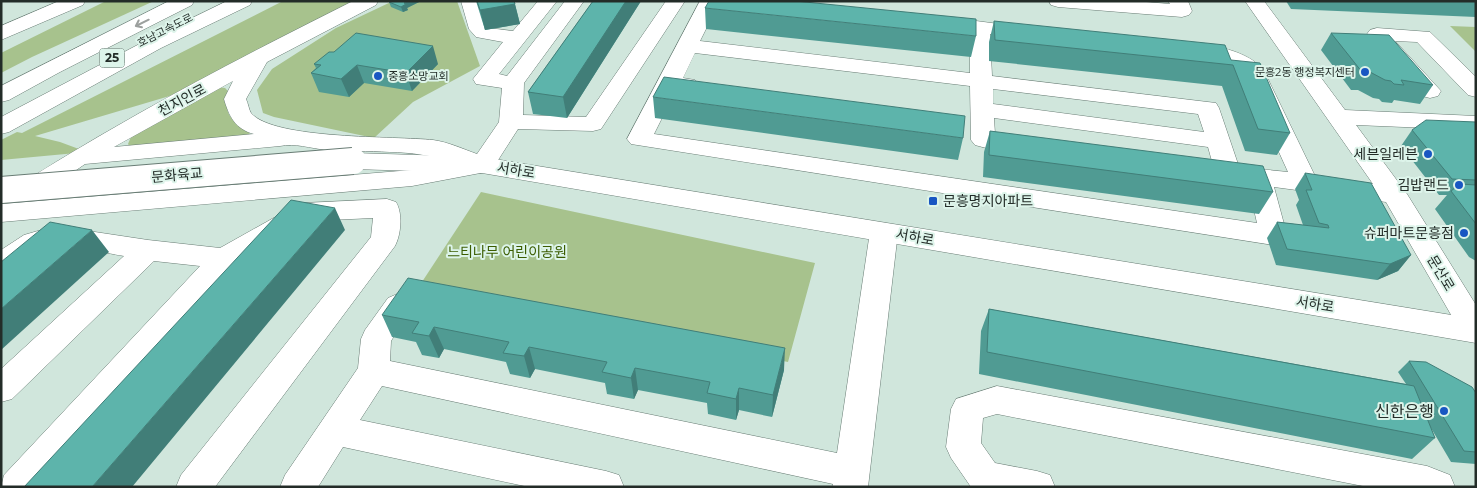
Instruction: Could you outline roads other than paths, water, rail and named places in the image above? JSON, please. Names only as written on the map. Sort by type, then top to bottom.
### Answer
[{"type":"main road","points":[[1,34],[76,1]]},
{"type":"main road","name":"호남고속도로","points":[[1,95],[52,67],[185,1]]},
{"type":"main road","name":"호남고속도로","points":[[1,118],[172,26],[224,1]]},
{"type":"main road","points":[[1,127],[154,44],[243,1]]},
{"type":"main road","name":"천지인로","points":[[1,211],[78,158],[303,34],[369,1]]},
{"type":"main road","points":[[471,1],[478,29],[483,33],[518,38]]},
{"type":"main road","points":[[513,83],[484,79],[548,1]]},
{"type":"main road","points":[[1,211],[412,178],[482,165],[511,122],[513,83],[575,1]]},
{"type":"main road","points":[[511,122],[593,124],[676,1]]},
{"type":"main road","points":[[710,1],[639,139],[1273,235],[1259,177]]},
{"type":"main road","points":[[1058,1],[1182,11],[1178,1]]},
{"type":"main road","name":"문산로","points":[[1254,1],[1394,195],[1476,331]]},
{"type":"main road","points":[[921,20],[1048,35]]},
{"type":"main road","points":[[980,27],[981,82],[975,115],[983,140],[1042,148]]},
{"type":"main road","points":[[1430,91],[1377,34],[1423,36],[1476,90]]},
{"type":"main road","points":[[688,46],[1208,108],[1218,141],[1218,171],[1394,195]]},
{"type":"main road","points":[[1176,49],[1226,55],[1254,71],[1306,184]]},
{"type":"main road","points":[[260,58],[245,79],[235,99],[240,116],[255,127],[295,138],[324,142],[435,148],[482,165]]},
{"type":"main road","points":[[669,83],[708,87]]},
{"type":"main road","points":[[975,115],[1218,141]]},
{"type":"main road","points":[[1338,117],[1476,123]]},
{"type":"main road","points":[[78,158],[295,138]]},
{"type":"main road","name":"서하로","points":[[353,160],[482,165],[1476,331]]},
{"type":"main road","name":"문화육교","points":[[1,190],[353,160]]},
{"type":"main road","points":[[194,487],[385,238],[387,208],[412,178]]},
{"type":"main road","points":[[17,487],[224,258],[304,212],[387,208]]},
{"type":"main road","points":[[374,371],[851,479],[884,232]]},
{"type":"main road","points":[[1,266],[34,242],[55,236],[148,250],[224,258]]},
{"type":"main road","points":[[1,389],[148,250]]},
{"type":"main road","points":[[298,487],[374,371],[376,339],[398,306],[428,290],[438,292]]},
{"type":"main road","points":[[1037,487],[985,477],[964,447],[968,409],[997,400],[1427,482],[1437,487]]},
{"type":"main road","points":[[335,430],[606,487]]},
{"type":"place","name":"문흥2동 행정복지센터","points":[[1365,72]]},
{"type":"place","name":"중흥소망교회","points":[[378,76]]},
{"type":"place","name":"세븐일레븐","points":[[1428,154]]},
{"type":"place","name":"김밥랜드","points":[[1459,185]]},
{"type":"place","name":"문흥명지아파트","points":[[933,201]]},
{"type":"place","name":"슈퍼마트문흥점","points":[[1464,233]]},
{"type":"place","name":"신한은행","points":[[1444,411]]},
{"type":"park label","name":"느티나무 어린이공원","points":[[507,252]]}]
